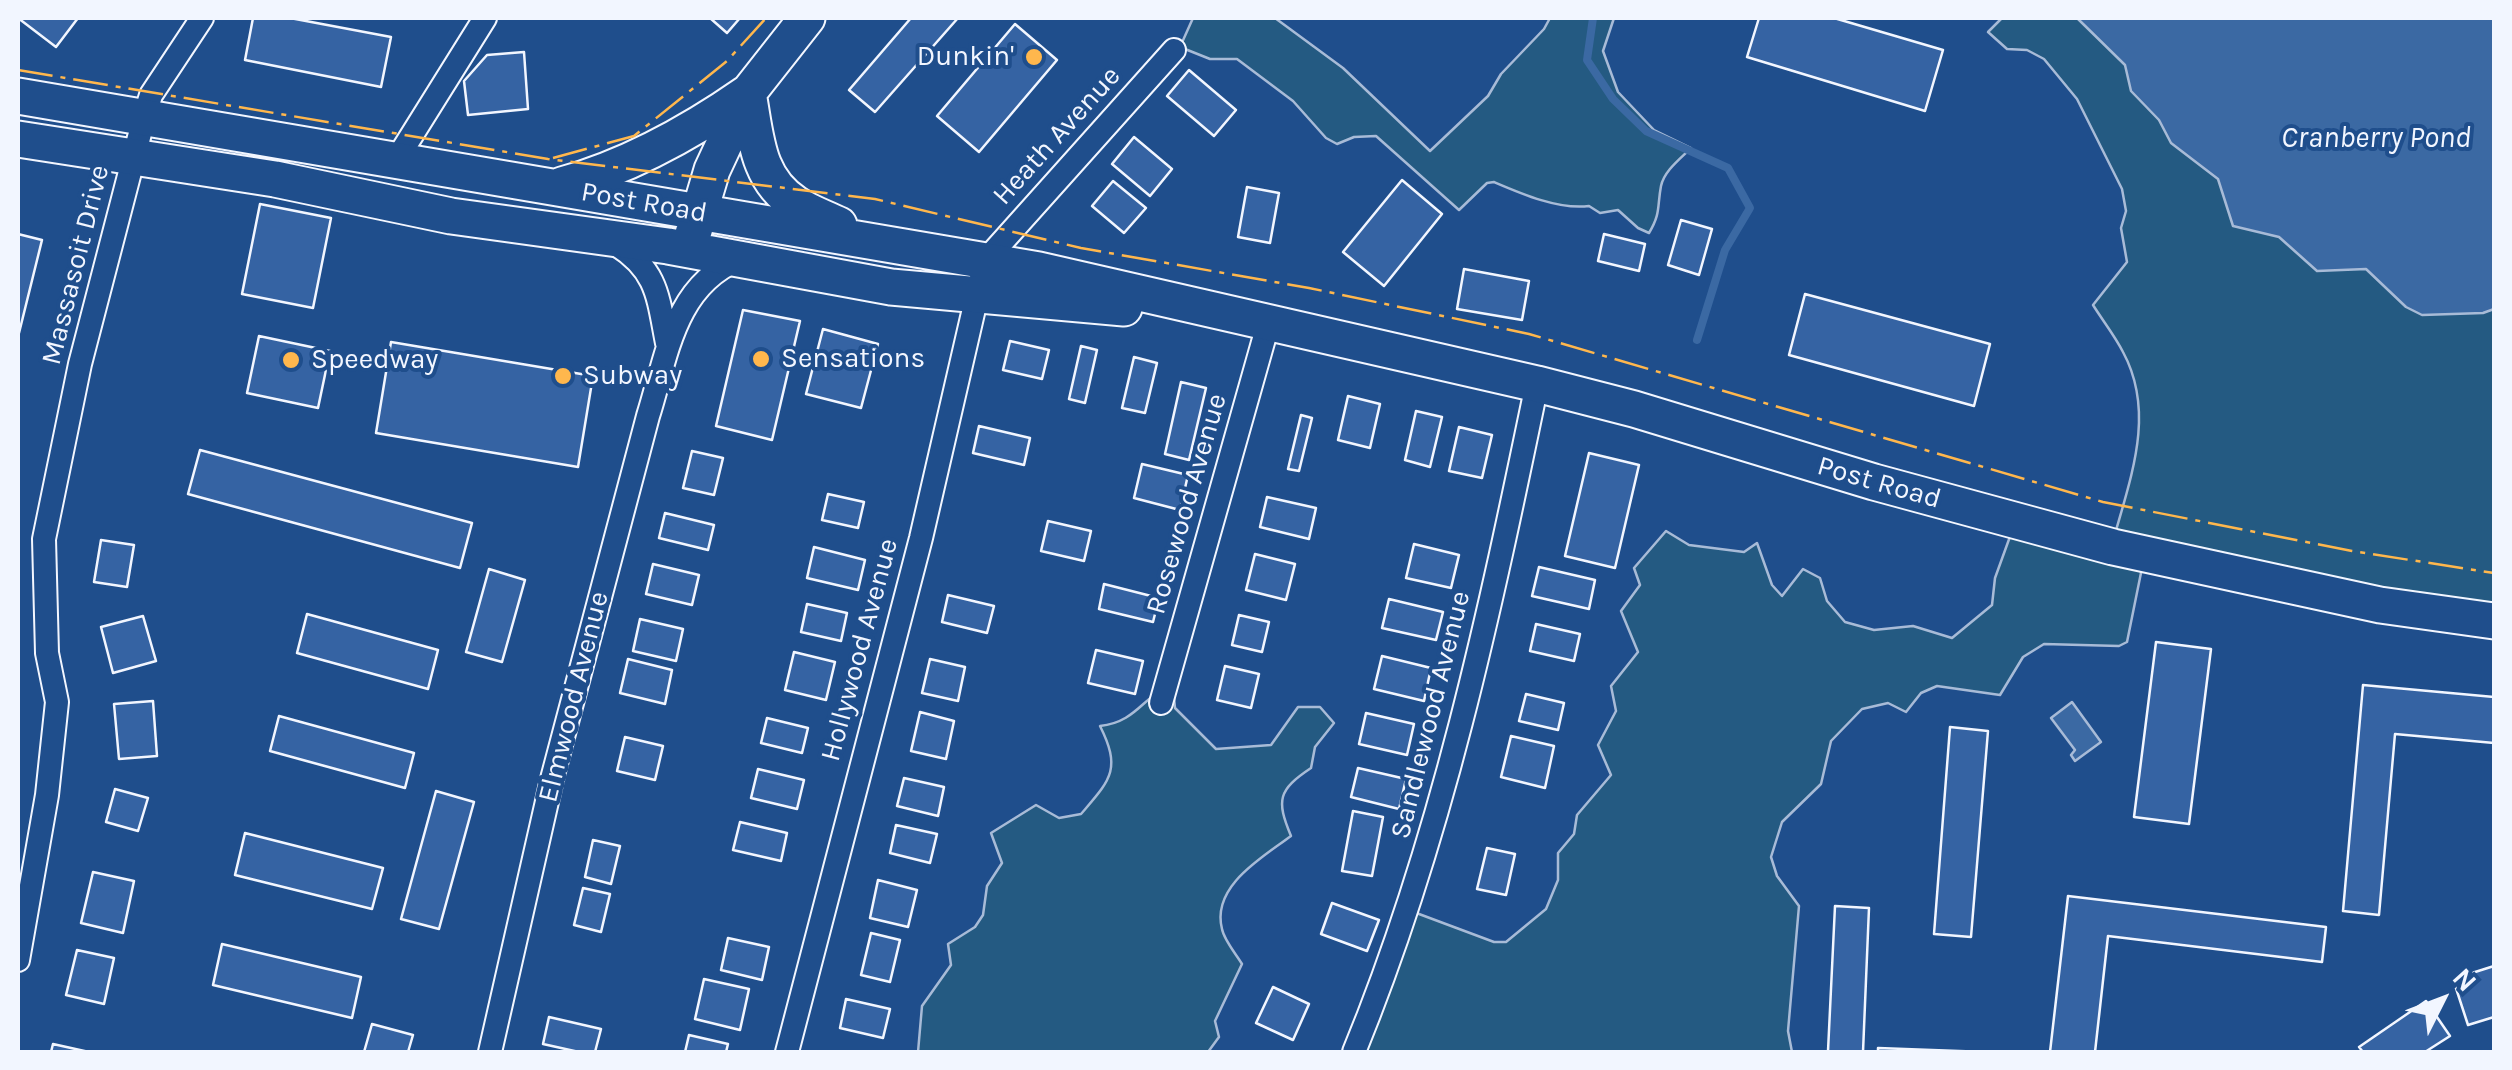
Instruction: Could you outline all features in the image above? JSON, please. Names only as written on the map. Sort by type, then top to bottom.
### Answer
[{"type":"main road","points":[[690,250],[712,170],[748,93],[807,18]]},
{"type":"main road","points":[[553,188],[594,176],[706,122],[748,93]]},
{"type":"main road","points":[[748,93],[761,165],[773,186],[796,205],[875,243]]},
{"type":"main road","name":"Post Road","points":[[18,96],[875,243],[981,278],[1269,321],[1537,384],[2096,543],[2380,605],[2494,620]]},
{"type":"main road","name":"Post Road","points":[[18,139],[275,179],[452,216],[690,250],[890,288],[981,278]]},
{"type":"street","name":"Massasoit Drive","points":[[18,960],[46,795],[57,702],[47,653],[44,540],[80,364],[144,118],[151,95],[202,18]]},
{"type":"street","points":[[395,162],[485,18]]},
{"type":"street","name":"Heath Avenue","points":[[981,278],[1174,50]]},
{"type":"street","name":"Elmwood Avenue","points":[[490,1052],[553,776],[664,366],[667,343],[658,294],[641,260],[606,237]]},
{"type":"street","name":"Elmwood Avenue","points":[[667,343],[688,302],[716,269],[740,259]]},
{"type":"street","name":"Hollywood Avenue","points":[[787,1052],[920,538],[981,278]]},
{"type":"street","name":"Rosewood Avenue","points":[[1161,703],[1269,321]]},
{"type":"street","name":"Sandlewood Avenue","points":[[1354,1052],[1424,861],[1487,623],[1537,384]]},
{"type":"shaded area","points":[[1193,18],[1275,18],[1343,68],[1430,151],[1488,96],[1501,74],[1550,18],[1614,18],[1603,51],[1618,92],[1654,130],[1691,148],[1663,181],[1657,215],[1649,233],[1618,210],[1600,213],[1589,206],[1553,203],[1494,182],[1487,183],[1459,210],[1376,136],[1354,137],[1337,144],[1326,138],[1293,101],[1237,59],[1210,59],[1180,47]]},
{"type":"shaded area","points":[[2002,18],[2079,18],[2494,278],[2494,620],[2144,558],[2127,642],[2119,646],[2044,644],[2023,657],[2000,695],[1937,686],[1921,693],[1906,712],[1888,703],[1862,709],[1831,741],[1821,784],[1782,822],[1771,857],[1777,876],[1799,906],[1788,1031],[1792,1052],[1355,1052],[1411,911],[1494,942],[1506,942],[1546,909],[1558,880],[1558,853],[1574,834],[1577,815],[1611,775],[1598,745],[1616,711],[1611,686],[1638,652],[1621,611],[1640,585],[1634,568],[1666,531],[1689,545],[1744,552],[1757,543],[1772,585],[1782,596],[1803,569],[1820,578],[1827,601],[1845,622],[1874,630],[1913,626],[1952,638],[1992,605],[1995,578],[2016,520],[2112,545],[2137,448],[2138,400],[2123,352],[2093,305],[2127,262],[2121,228],[2126,211],[2122,189],[2077,99],[2044,59],[2027,50],[2007,49],[1988,32]]},
{"type":"shaded area","points":[[1173,687],[1175,708],[1216,749],[1271,745],[1298,707],[1320,707],[1334,723],[1315,747],[1311,768],[1292,783],[1283,797],[1283,813],[1291,836],[1242,874],[1224,899],[1222,929],[1242,964],[1215,1021],[1219,1037],[1208,1052],[918,1052],[922,1006],[951,965],[948,944],[975,927],[983,915],[987,886],[1002,863],[991,833],[1036,805],[1059,818],[1081,814],[1110,774],[1110,754],[1100,726],[1124,719],[1155,694]]},
{"type":"water","name":"Cranberry Pond","points":[[2077,18],[2494,18],[2494,309],[2483,313],[2422,315],[2406,307],[2366,269],[2317,271],[2279,237],[2233,226],[2218,179],[2171,143],[2159,120],[2131,91],[2125,65]]},
{"type":"water","points":[[2072,702],[2101,742],[2075,761],[2071,755],[2075,750],[2051,718]]},
{"type":"building","points":[[18,18],[78,18],[56,47]]},
{"type":"building","points":[[253,18],[290,18],[391,37],[381,87],[245,60]]},
{"type":"building","points":[[710,18],[740,18],[727,33]]},
{"type":"building","points":[[911,18],[958,18],[875,112],[849,90]]},
{"type":"building","points":[[1759,18],[1834,18],[1943,50],[1925,111],[1747,57]]},
{"type":"building","points":[[1015,24],[1057,60],[979,152],[937,116]]},
{"type":"building","points":[[524,52],[528,109],[468,115],[464,81],[487,55]]},
{"type":"building","points":[[1189,70],[1236,110],[1214,136],[1167,96]]},
{"type":"building","points":[[1134,137],[1172,169],[1150,196],[1112,164]]},
{"type":"building","points":[[1402,180],[1442,214],[1384,286],[1343,252]]},
{"type":"building","points":[[1113,181],[1146,208],[1124,233],[1092,206]]},
{"type":"building","points":[[1247,187],[1279,193],[1270,243],[1238,237]]},
{"type":"building","points":[[260,204],[331,218],[313,308],[242,294]]},
{"type":"building","points":[[1681,220],[1712,229],[1699,275],[1668,265]]},
{"type":"building","points":[[18,234],[42,240],[19,333],[18,333]]},
{"type":"building","points":[[1604,234],[1645,244],[1639,271],[1598,261]]},
{"type":"building","points":[[1464,269],[1529,281],[1522,320],[1457,309]]},
{"type":"building","points":[[1805,294],[1990,344],[1974,406],[1789,355]]},
{"type":"building","name":"Sensations","points":[[743,310],[800,321],[772,440],[716,426]]},
{"type":"building","points":[[823,329],[878,344],[861,408],[806,394]]},
{"type":"building","points":[[259,336],[330,351],[318,408],[247,393]]},
{"type":"building","points":[[1010,341],[1049,350],[1042,379],[1003,370]]},
{"type":"building","points":[[391,342],[593,376],[578,467],[376,433]]},
{"type":"building","points":[[1081,346],[1097,350],[1085,403],[1069,399]]},
{"type":"building","points":[[1134,357],[1157,363],[1145,413],[1122,408]]},
{"type":"building","points":[[1181,382],[1206,388],[1189,460],[1165,454]]},
{"type":"building","points":[[1348,396],[1380,404],[1370,448],[1338,440]]},
{"type":"building","points":[[1416,411],[1442,417],[1430,467],[1405,460]]},
{"type":"building","points":[[1301,415],[1312,418],[1299,471],[1288,469]]},
{"type":"building","points":[[979,426],[1030,438],[1024,465],[973,453]]},
{"type":"building","points":[[1459,427],[1492,435],[1482,478],[1449,471]]},
{"type":"building","points":[[200,450],[472,523],[460,568],[188,494]]},
{"type":"building","points":[[692,451],[723,458],[714,495],[683,488]]},
{"type":"building","points":[[1589,453],[1639,465],[1615,568],[1565,556]]},
{"type":"building","points":[[1142,464],[1188,475],[1180,510],[1134,498]]},
{"type":"building","points":[[828,494],[864,502],[858,528],[822,520]]},
{"type":"building","points":[[1267,497],[1316,508],[1309,539],[1260,527]]},
{"type":"building","points":[[665,513],[714,525],[708,550],[659,538]]},
{"type":"building","points":[[1048,521],[1091,531],[1084,561],[1041,551]]},
{"type":"building","points":[[101,540],[134,545],[127,587],[94,582]]},
{"type":"building","points":[[1414,544],[1459,555],[1451,588],[1406,578]]},
{"type":"building","points":[[814,547],[865,560],[858,590],[807,578]]},
{"type":"building","points":[[1255,554],[1295,564],[1286,600],[1246,590]]},
{"type":"building","points":[[653,564],[699,575],[692,605],[646,594]]},
{"type":"building","points":[[1539,567],[1595,580],[1589,609],[1532,596]]},
{"type":"building","points":[[489,569],[525,580],[502,662],[466,652]]},
{"type":"building","points":[[1104,584],[1159,598],[1153,622],[1099,609]]},
{"type":"building","points":[[948,595],[994,606],[987,633],[942,622]]},
{"type":"building","points":[[1389,599],[1443,612],[1436,640],[1382,628]]},
{"type":"building","points":[[807,604],[847,613],[841,641],[801,632]]},
{"type":"building","points":[[307,614],[438,650],[428,689],[297,653]]},
{"type":"building","points":[[1239,615],[1269,622],[1262,652],[1232,645]]},
{"type":"building","points":[[143,616],[156,661],[113,673],[101,627]]},
{"type":"building","points":[[640,619],[683,629],[676,661],[633,651]]},
{"type":"building","points":[[1536,624],[1580,634],[1574,661],[1530,651]]},
{"type":"building","points":[[2156,642],[2211,649],[2189,824],[2134,817]]},
{"type":"building","points":[[1096,650],[1143,661],[1135,694],[1088,683]]},
{"type":"building","points":[[794,652],[835,662],[826,700],[785,690]]},
{"type":"building","points":[[1382,656],[1431,668],[1424,701],[1374,689]]},
{"type":"building","points":[[628,659],[672,670],[665,704],[620,693]]},
{"type":"building","points":[[930,659],[965,667],[958,701],[922,693]]},
{"type":"building","points":[[1225,666],[1259,674],[1251,708],[1217,700]]},
{"type":"building","points":[[2363,685],[2494,697],[2494,743],[2395,734],[2379,915],[2343,911]]},
{"type":"building","points":[[1526,694],[1564,703],[1558,730],[1519,721]]},
{"type":"building","points":[[153,701],[157,756],[119,759],[114,704]]},
{"type":"building","points":[[920,712],[954,721],[946,759],[911,751]]},
{"type":"building","points":[[1366,713],[1414,724],[1407,755],[1359,744]]},
{"type":"building","points":[[279,716],[414,753],[405,788],[270,751]]},
{"type":"building","points":[[767,718],[808,728],[802,753],[761,743]]},
{"type":"building","points":[[1950,727],[1988,731],[1971,937],[1934,934]]},
{"type":"building","points":[[1511,736],[1554,746],[1545,788],[1501,777]]},
{"type":"building","points":[[625,737],[663,746],[655,780],[617,771]]},
{"type":"building","points":[[1358,768],[1406,779],[1399,809],[1351,797]]},
{"type":"building","points":[[758,769],[804,780],[797,809],[751,798]]},
{"type":"building","points":[[904,778],[944,787],[938,816],[897,806]]},
{"type":"building","points":[[115,789],[148,798],[138,831],[106,822]]},
{"type":"building","points":[[436,791],[474,802],[439,929],[401,919]]},
{"type":"building","points":[[1353,811],[1383,817],[1372,876],[1342,871]]},
{"type":"building","points":[[740,822],[787,833],[781,861],[733,850]]},
{"type":"building","points":[[896,825],[937,834],[930,863],[890,853]]},
{"type":"building","points":[[245,833],[383,868],[372,909],[235,875]]},
{"type":"building","points":[[593,840],[620,846],[611,884],[585,877]]},
{"type":"building","points":[[1487,848],[1515,854],[1506,895],[1477,889]]},
{"type":"building","points":[[93,872],[134,881],[123,933],[81,923]]},
{"type":"building","points":[[878,880],[917,890],[908,927],[870,918]]},
{"type":"building","points":[[583,888],[610,894],[601,932],[574,925]]},
{"type":"building","points":[[2068,896],[2326,927],[2322,962],[2108,936],[2095,1052],[2050,1052]]},
{"type":"building","points":[[1332,903],[1379,920],[1367,951],[1321,934]]},
{"type":"building","points":[[1835,906],[1869,908],[1863,1052],[1828,1051]]},
{"type":"building","points":[[871,933],[900,940],[890,982],[861,975]]},
{"type":"building","points":[[728,938],[769,947],[762,980],[721,970]]},
{"type":"building","points":[[222,944],[361,977],[352,1018],[213,985]]},
{"type":"building","points":[[77,950],[114,958],[104,1004],[66,995]]},
{"type":"building","points":[[2494,966],[2494,1017],[2468,1025],[2453,979]]},
{"type":"building","points":[[704,979],[749,989],[740,1030],[695,1019]]},
{"type":"building","points":[[1273,987],[1309,1004],[1293,1040],[1256,1023]]},
{"type":"building","points":[[846,999],[890,1009],[883,1038],[840,1028]]},
{"type":"building","points":[[2426,1001],[2450,1036],[2425,1052],[2363,1052],[2359,1047]]},
{"type":"building","points":[[549,1017],[601,1029],[595,1052],[543,1044]]},
{"type":"building","points":[[372,1024],[413,1035],[408,1052],[364,1052]]},
{"type":"building","points":[[689,1035],[728,1044],[726,1052],[685,1052]]},
{"type":"building","points":[[53,1044],[89,1052],[51,1052]]},
{"type":"building","points":[[1878,1048],[1986,1052],[1878,1052]]},
{"type":"waterway","points":[[1593,18],[1587,60],[1613,99],[1646,131],[1728,168],[1750,208],[1725,250],[1697,340]]},
{"type":"power","points":[[553,158],[634,136],[727,61],[766,18]]},
{"type":"power","points":[[18,70],[548,159],[875,199],[1081,248],[1309,288],[1529,334],[2103,502],[2352,551],[2494,573]]},
{"type":"place","name":"Dunkin'","points":[[1034,57]]},
{"type":"place","name":"Sensations","points":[[761,359]]},
{"type":"place","name":"Speedway","points":[[291,360]]},
{"type":"place","name":"Subway","points":[[563,376]]}]
